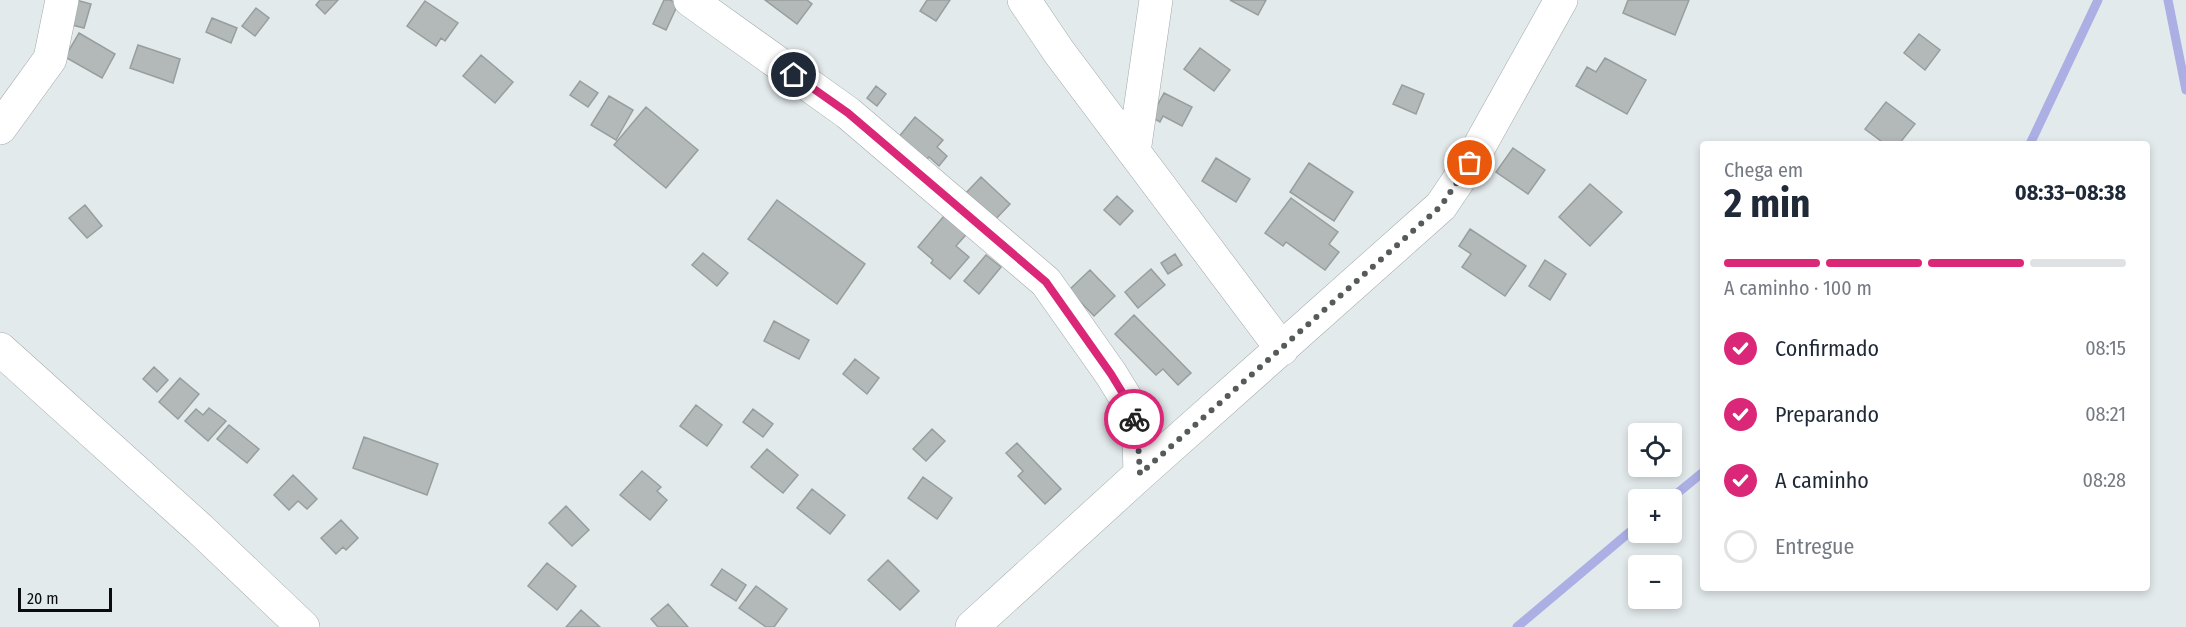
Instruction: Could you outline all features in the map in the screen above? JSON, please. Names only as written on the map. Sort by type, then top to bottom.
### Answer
[{"type":"street","points":[[0,128],[50,59],[62,0]]},
{"type":"street","points":[[690,0],[848,113],[1046,282],[1111,374],[1133,410],[1140,474]]},
{"type":"street","points":[[1024,0],[1059,52],[1282,349]]},
{"type":"street","points":[[1134,152],[1156,0]]},
{"type":"street","points":[[972,627],[1441,206],[1470,163],[1561,0]]},
{"type":"street","points":[[0,349],[200,529],[303,627]]},
{"type":"building","points":[[76,0],[91,4],[84,28],[68,24]]},
{"type":"building","points":[[320,0],[338,0],[325,14],[316,5]]},
{"type":"building","points":[[664,0],[678,4],[666,30],[653,24]]},
{"type":"building","points":[[765,0],[807,0],[812,4],[797,24]]},
{"type":"building","points":[[927,0],[950,0],[936,21],[920,11]]},
{"type":"building","points":[[1230,0],[1266,0],[1258,15]]},
{"type":"building","points":[[1628,0],[1689,0],[1675,35],[1623,13]]},
{"type":"building","points":[[425,1],[458,23],[445,41],[441,38],[436,46],[407,26]]},
{"type":"building","points":[[256,8],[269,18],[255,36],[242,26]]},
{"type":"building","points":[[212,18],[237,28],[231,43],[206,32]]},
{"type":"building","points":[[79,33],[115,54],[102,78],[65,57]]},
{"type":"building","points":[[1919,34],[1940,50],[1925,70],[1904,53]]},
{"type":"building","points":[[138,45],[180,59],[173,83],[130,68]]},
{"type":"building","points":[[1200,48],[1230,70],[1214,91],[1184,69]]},
{"type":"building","points":[[481,55],[513,82],[495,103],[463,76]]},
{"type":"building","points":[[1605,58],[1646,80],[1627,114],[1576,86],[1587,67],[1596,72]]},
{"type":"building","points":[[580,81],[598,93],[588,107],[570,95]]},
{"type":"building","points":[[1402,85],[1424,94],[1416,114],[1393,104]]},
{"type":"building","points":[[876,86],[886,94],[877,106],[867,98]]},
{"type":"building","points":[[1164,93],[1192,107],[1182,126],[1163,116],[1160,122],[1151,117]]},
{"type":"building","points":[[609,96],[633,110],[616,140],[591,125]]},
{"type":"building","points":[[1886,102],[1915,124],[1901,141],[1881,141],[1865,129]]},
{"type":"building","points":[[646,107],[698,150],[666,188],[614,145]]},
{"type":"building","points":[[915,117],[943,140],[937,147],[947,156],[939,166],[929,157],[925,161],[898,138]]},
{"type":"building","points":[[1513,148],[1545,170],[1528,194],[1496,172]]},
{"type":"building","points":[[1216,158],[1250,179],[1236,202],[1202,181]]},
{"type":"building","points":[[1309,163],[1353,192],[1334,221],[1290,192]]},
{"type":"building","points":[[981,177],[1010,204],[994,221],[965,194]]},
{"type":"building","points":[[1590,184],[1622,212],[1590,246],[1559,217]]},
{"type":"building","points":[[1117,196],[1133,211],[1120,225],[1104,210]]},
{"type":"building","points":[[1291,198],[1338,232],[1329,244],[1339,252],[1325,270],[1286,242],[1283,246],[1265,233]]},
{"type":"building","points":[[777,200],[865,264],[837,304],[748,239]]},
{"type":"building","points":[[85,205],[102,226],[87,238],[69,218]]},
{"type":"building","points":[[949,210],[971,229],[956,246],[969,257],[950,279],[931,263],[933,260],[918,247]]},
{"type":"building","points":[[1470,229],[1526,266],[1505,296],[1462,267],[1471,254],[1459,246]]},
{"type":"building","points":[[703,253],[728,273],[717,286],[692,265]]},
{"type":"building","points":[[1175,254],[1182,265],[1168,274],[1161,263]]},
{"type":"building","points":[[986,255],[1001,267],[979,294],[964,281]]},
{"type":"building","points":[[1545,260],[1566,274],[1550,300],[1529,286]]},
{"type":"building","points":[[1151,269],[1165,285],[1138,308],[1125,292]]},
{"type":"building","points":[[1090,270],[1115,296],[1094,316],[1069,290]]},
{"type":"building","points":[[1134,315],[1191,373],[1178,385],[1163,369],[1156,375],[1115,334]]},
{"type":"building","points":[[774,321],[809,340],[799,359],[764,341]]},
{"type":"building","points":[[855,359],[879,378],[867,394],[843,374]]},
{"type":"building","points":[[154,367],[168,380],[157,392],[143,379]]},
{"type":"building","points":[[180,378],[199,394],[178,419],[159,402]]},
{"type":"building","points":[[696,405],[722,425],[707,446],[680,426]]},
{"type":"building","points":[[209,408],[226,421],[208,441],[185,421],[196,409],[203,415]]},
{"type":"building","points":[[753,409],[773,424],[763,437],[743,422]]},
{"type":"building","points":[[229,425],[259,449],[247,463],[217,439]]},
{"type":"building","points":[[932,429],[945,441],[926,461],[913,449]]},
{"type":"building","points":[[364,437],[438,464],[427,495],[353,468]]},
{"type":"building","points":[[1017,443],[1061,489],[1045,504],[1018,476],[1023,471],[1006,453]]},
{"type":"building","points":[[767,449],[798,475],[783,493],[751,467]]},
{"type":"building","points":[[642,471],[661,487],[657,491],[667,500],[650,520],[620,495]]},
{"type":"building","points":[[293,475],[317,499],[307,509],[298,501],[289,510],[274,495]]},
{"type":"building","points":[[923,477],[952,498],[937,519],[908,498]]},
{"type":"building","points":[[812,489],[845,515],[830,534],[797,508]]},
{"type":"building","points":[[566,506],[589,530],[572,546],[549,523]]},
{"type":"building","points":[[341,520],[358,538],[346,550],[343,547],[336,554],[321,538]]},
{"type":"building","points":[[888,560],[919,591],[900,610],[868,580]]},
{"type":"building","points":[[547,563],[576,586],[557,610],[528,586]]},
{"type":"building","points":[[722,569],[746,585],[736,601],[711,585]]},
{"type":"building","points":[[756,586],[787,609],[774,627],[766,627],[739,608]]},
{"type":"building","points":[[668,604],[688,627],[658,627],[651,619]]},
{"type":"building","points":[[581,610],[600,627],[566,627]]},
{"type":"waterway","points":[[2031,141],[2098,0]]},
{"type":"waterway","points":[[2168,0],[2186,90]]},
{"type":"waterway","points":[[1682,489],[1700,475]]},
{"type":"waterway","points":[[1517,627],[1628,533]]},
{"type":"way so far","points":[[1134,419],[1140,474],[1441,206],[1470,163]]},
{"type":"route","points":[[794,75],[848,113],[1046,282],[1111,374],[1133,410],[1134,419]]}]
